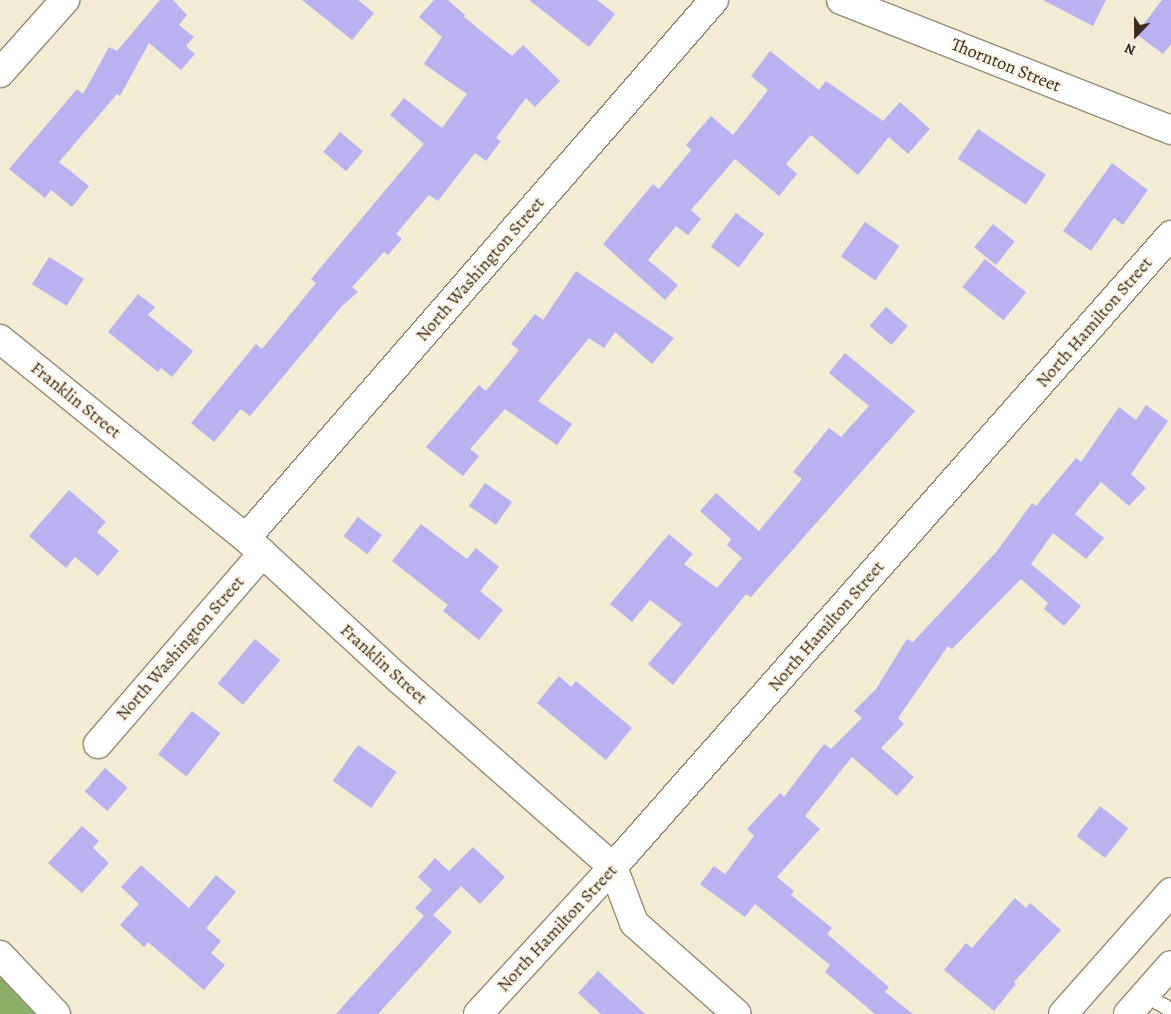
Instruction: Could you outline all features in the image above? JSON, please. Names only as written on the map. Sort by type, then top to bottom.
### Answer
[{"type":"street","points":[[0,73],[65,0]]},
{"type":"street","name":"North Washington Street","points":[[98,744],[254,545],[714,0]]},
{"type":"street","name":"Thornton Street","points":[[841,0],[1171,130]]},
{"type":"street","name":"North Hamilton Street","points":[[478,1014],[613,867],[1171,235]]},
{"type":"street","name":"Franklin Street","points":[[0,339],[254,545],[400,680],[613,867],[634,923],[737,1014]]},
{"type":"street","points":[[1063,1014],[1171,892]]},
{"type":"street","points":[[0,955],[56,1014]]},
{"type":"street","points":[[1136,1004],[1171,965]]},
{"type":"lane","points":[[1136,1004],[1171,1010]]},
{"type":"green space","points":[[0,966],[45,1014],[0,1014]]},
{"type":"building","points":[[160,0],[173,0],[187,15],[179,25],[194,37],[186,46],[195,54],[181,70],[149,43],[120,96],[117,94],[59,162],[89,186],[72,207],[51,190],[45,198],[9,169],[77,89],[83,94],[109,47],[117,51]]},
{"type":"building","points":[[302,0],[358,0],[374,13],[352,40]]},
{"type":"building","points":[[434,0],[448,0],[465,15],[464,17],[512,56],[523,45],[560,81],[535,107],[526,98],[496,138],[501,141],[486,161],[475,153],[438,201],[429,195],[396,234],[402,239],[388,255],[384,252],[352,287],[358,292],[342,306],[250,416],[241,409],[214,442],[191,423],[256,344],[262,349],[316,283],[311,279],[424,144],[390,115],[404,98],[442,128],[467,94],[424,64],[442,37],[419,17]]},
{"type":"building","points":[[529,0],[597,0],[615,14],[589,47]]},
{"type":"building","points":[[1043,0],[1106,0],[1093,26]]},
{"type":"building","points":[[1162,0],[1171,0],[1171,44],[1163,54],[1136,34]]},
{"type":"building","points":[[770,51],[819,90],[826,81],[883,121],[900,102],[930,129],[908,154],[889,137],[858,175],[811,135],[786,164],[797,174],[779,196],[735,159],[691,210],[701,219],[688,235],[676,226],[648,260],[678,285],[665,300],[603,244],[653,184],[659,189],[691,150],[686,145],[711,116],[733,135],[768,90],[751,76]]},
{"type":"building","points":[[978,129],[1046,175],[1026,205],[958,159]]},
{"type":"building","points":[[340,132],[363,151],[346,171],[323,152]]},
{"type":"building","points":[[1112,163],[1148,190],[1123,225],[1114,218],[1091,251],[1063,231]]},
{"type":"building","points":[[736,213],[764,234],[739,268],[711,247]]},
{"type":"building","points":[[865,222],[899,246],[875,280],[841,256]]},
{"type":"building","points":[[993,224],[1015,242],[996,265],[974,247]]},
{"type":"building","points":[[49,257],[84,279],[67,306],[32,284]]},
{"type":"building","points":[[985,259],[1026,292],[1004,320],[962,287]]},
{"type":"building","points":[[576,271],[674,338],[652,364],[615,332],[604,348],[589,338],[538,401],[572,424],[557,445],[505,409],[470,449],[479,456],[463,476],[426,447],[479,385],[486,391],[519,350],[511,344],[535,314],[543,320]]},
{"type":"building","points":[[138,294],[155,307],[148,315],[193,351],[172,377],[161,368],[158,372],[108,332]]},
{"type":"building","points":[[886,307],[908,326],[891,345],[870,326]]},
{"type":"building","points":[[845,353],[915,411],[751,597],[746,594],[673,685],[648,664],[682,624],[650,600],[632,622],[610,604],[669,534],[693,554],[684,564],[717,588],[742,558],[727,545],[731,539],[700,511],[716,493],[759,531],[802,479],[793,472],[829,428],[841,437],[869,406],[829,373]]},
{"type":"building","points":[[1146,405],[1168,421],[1131,474],[1146,488],[1129,506],[1101,482],[1075,514],[1104,538],[1086,559],[1053,533],[1031,564],[1081,606],[1064,626],[1044,609],[1048,603],[1021,579],[952,649],[948,646],[898,718],[904,724],[881,748],[914,777],[897,796],[852,757],[805,816],[820,829],[777,877],[794,891],[791,895],[832,928],[827,934],[889,987],[885,992],[913,1014],[875,1014],[825,972],[830,965],[755,904],[745,917],[700,884],[714,866],[725,874],[754,836],[747,829],[780,793],[784,797],[824,744],[831,749],[862,718],[854,711],[876,689],[907,639],[913,642],[997,551],[1032,503],[1036,506],[1076,458],[1081,462],[1119,407],[1136,420]]},
{"type":"building","points":[[485,483],[512,502],[496,525],[469,506]]},
{"type":"building","points":[[69,490],[106,522],[97,532],[119,551],[98,576],[75,557],[66,568],[29,536]]},
{"type":"building","points":[[358,517],[382,535],[368,554],[344,536]]},
{"type":"building","points":[[421,524],[467,559],[476,548],[499,567],[480,591],[503,610],[479,640],[443,611],[448,605],[392,561]]},
{"type":"building","points":[[255,639],[280,660],[243,705],[218,683]]},
{"type":"building","points":[[559,676],[571,687],[576,681],[632,728],[606,760],[537,703]]},
{"type":"building","points":[[192,711],[220,733],[187,777],[158,754]]},
{"type":"building","points":[[358,745],[397,772],[371,808],[333,781]]},
{"type":"building","points":[[105,768],[128,788],[107,811],[85,791]]},
{"type":"building","points":[[1100,806],[1128,828],[1105,858],[1077,836]]},
{"type":"building","points":[[82,826],[99,841],[93,848],[109,863],[82,893],[48,863]]},
{"type":"building","points":[[473,847],[505,877],[480,904],[461,886],[433,915],[452,932],[378,1014],[336,1014],[424,916],[415,908],[432,890],[418,877],[435,858],[449,871]]},
{"type":"building","points":[[141,865],[189,908],[216,875],[236,892],[206,928],[221,941],[211,953],[225,965],[204,990],[148,942],[144,947],[120,925],[139,904],[121,887]]},
{"type":"building","points":[[1015,898],[1026,908],[1030,903],[1061,930],[1014,982],[1016,984],[994,1011],[944,970],[966,943],[972,948]]},
{"type":"building","points":[[598,971],[645,1014],[601,1014],[578,993]]}]
